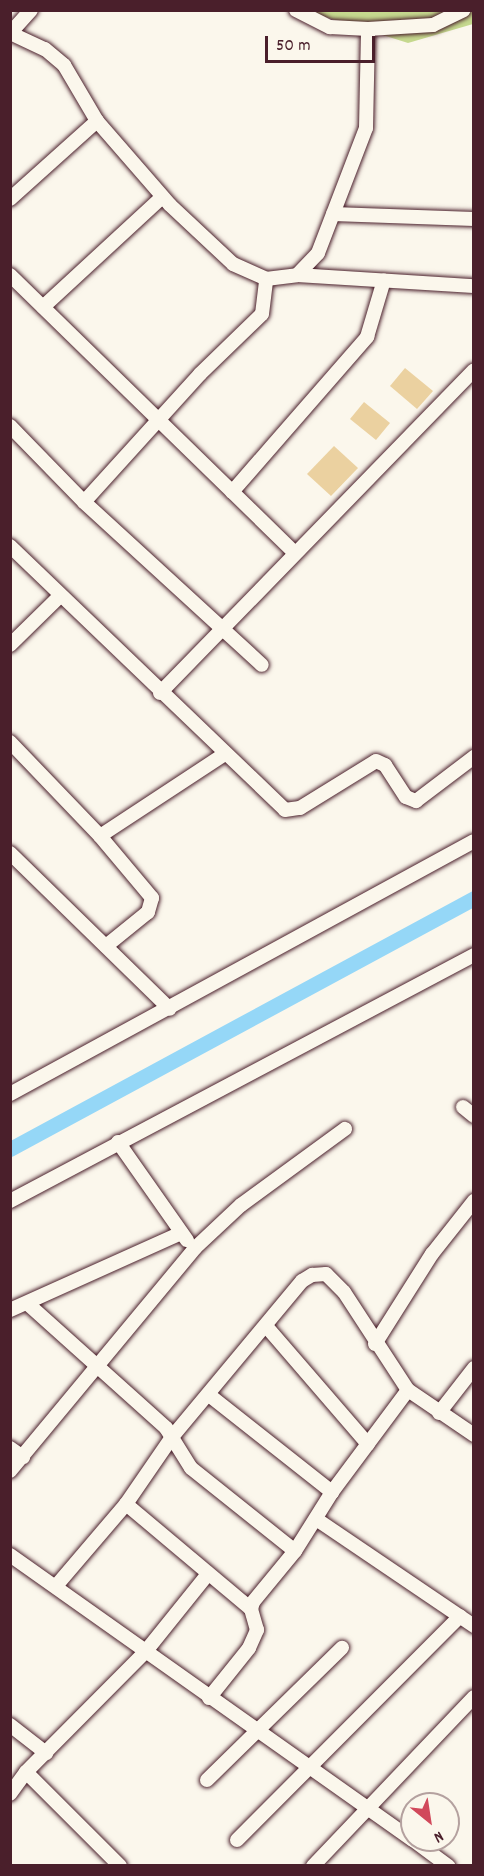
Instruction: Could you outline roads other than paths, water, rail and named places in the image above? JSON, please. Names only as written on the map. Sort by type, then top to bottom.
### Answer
[{"type":"street","points":[[31,10],[10,33],[45,49],[64,65],[97,121],[162,197],[233,264],[266,279],[297,275],[474,286]]},
{"type":"street","points":[[296,10],[330,27],[368,29],[433,25],[464,10]]},
{"type":"street","points":[[297,275],[318,253],[366,128],[368,29]]},
{"type":"street","points":[[10,199],[97,121]]},
{"type":"street","points":[[44,307],[162,197]]},
{"type":"street","points":[[333,214],[474,219]]},
{"type":"street","points":[[10,275],[295,553]]},
{"type":"street","points":[[84,502],[160,422],[200,374],[262,314],[266,279]]},
{"type":"street","points":[[232,492],[367,337],[384,280]]},
{"type":"street","points":[[160,693],[474,370]]},
{"type":"street","points":[[10,426],[84,502],[261,665]]},
{"type":"street","points":[[10,546],[160,693],[285,810],[292,811],[376,760],[385,765],[406,797],[416,801],[474,757]]},
{"type":"street","points":[[10,645],[61,595]]},
{"type":"street","points":[[10,742],[100,836],[152,898],[153,905],[106,946]]},
{"type":"street","points":[[100,836],[225,754]]},
{"type":"street","points":[[10,1094],[170,1009],[474,841]]},
{"type":"street","points":[[10,853],[170,1009]]},
{"type":"street","points":[[10,1201],[474,955]]},
{"type":"street","points":[[10,1471],[100,1367],[164,1281],[195,1248],[241,1205],[345,1129]]},
{"type":"street","points":[[118,1142],[181,1233],[195,1248]]},
{"type":"street","points":[[375,1344],[432,1254],[474,1201]]},
{"type":"street","points":[[10,1310],[28,1304],[181,1233]]},
{"type":"street","points":[[56,1586],[126,1504],[172,1437],[302,1281],[326,1274],[344,1292],[375,1344],[408,1390],[474,1435]]},
{"type":"street","points":[[28,1304],[100,1367],[172,1437],[191,1468],[296,1551]]},
{"type":"street","points":[[266,1326],[368,1444]]},
{"type":"street","points":[[439,1413],[474,1368]]},
{"type":"street","points":[[251,1609],[255,1598],[296,1551],[332,1492],[408,1390]]},
{"type":"street","points":[[209,1395],[332,1492]]},
{"type":"street","points":[[10,1448],[23,1457]]},
{"type":"street","points":[[126,1504],[251,1609],[257,1630],[249,1648],[209,1698]]},
{"type":"street","points":[[316,1519],[474,1626]]},
{"type":"street","points":[[10,1555],[400,1831]]},
{"type":"street","points":[[10,1794],[26,1772],[146,1651],[208,1574]]},
{"type":"street","points":[[237,1840],[460,1616]]},
{"type":"street","points":[[207,1779],[342,1648]]},
{"type":"street","points":[[313,1866],[367,1806],[474,1697]]},
{"type":"street","points":[[10,1725],[46,1753]]},
{"type":"street","points":[[26,1772],[120,1866]]},
{"type":"street","points":[[426,1852],[438,1863]]},
{"type":"waterway","points":[[10,1149],[474,898]]}]
